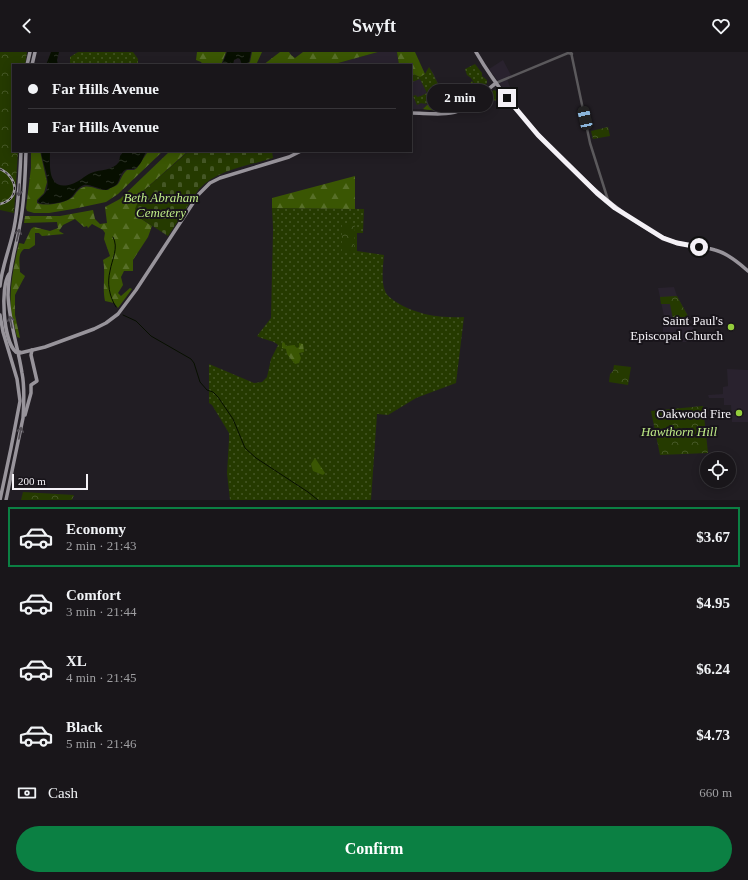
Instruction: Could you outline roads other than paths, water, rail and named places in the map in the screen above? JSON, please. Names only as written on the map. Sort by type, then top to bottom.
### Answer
[{"type":"main road","points":[[28,64],[30,52]]},
{"type":"main road","points":[[32,64],[34,54],[38,52]]},
{"type":"main road","points":[[476,52],[507,98],[538,135],[609,203],[663,238],[684,245],[719,251],[729,256],[748,270]]},
{"type":"main road","points":[[412,113],[444,113],[458,111],[496,83]]},
{"type":"main road","points":[[0,286],[2,273],[15,227],[19,200],[21,152]]},
{"type":"main road","points":[[23,418],[24,397],[22,373],[9,307],[9,273],[23,204],[26,152]]},
{"type":"main road","points":[[11,356],[94,329],[106,323],[118,314],[134,293],[199,194],[210,183],[220,178],[289,157],[299,152]]},
{"type":"main road","points":[[9,273],[4,286],[3,306],[7,330],[13,350],[19,353]]},
{"type":"main road","points":[[0,315],[1,325],[15,370],[20,394],[17,420],[0,500]]},
{"type":"main road","points":[[6,500],[23,418],[29,401],[31,384],[37,381],[31,355],[32,350]]},
{"type":"street","points":[[496,83],[571,53],[593,154],[609,203]]},
{"type":"water","points":[[51,52],[59,52],[58,64],[46,64]]},
{"type":"water","points":[[227,52],[251,52],[249,62],[244,64],[242,64],[238,58],[234,60],[233,64],[222,64]]},
{"type":"water","points":[[41,152],[50,152],[50,170],[54,181],[58,184],[64,185],[75,183],[91,173],[113,167],[119,162],[120,156],[123,152],[146,152],[139,165],[134,169],[126,169],[123,171],[117,184],[113,187],[106,190],[84,185],[80,187],[69,199],[53,204],[38,202],[46,191],[48,184]]},
{"type":"waterway","points":[[113,237],[115,241],[115,249],[109,276],[109,285],[110,294],[116,307]]},
{"type":"waterway","points":[[123,315],[136,321],[151,336],[191,359],[194,363],[200,382],[207,390],[213,392],[218,397],[233,419],[245,448],[256,458],[318,500]]},
{"type":"railway","points":[[0,169],[11,177],[15,188],[11,198],[0,204]]},
{"type":"place","name":"Saint Paul's Episcopal Church","points":[[731,327]]},
{"type":"place","name":"Oakwood Fire","points":[[739,413]]},
{"type":"park label","name":"Beth Abraham Cemetery","points":[[161,204]]},
{"type":"park label","name":"Hawthorn Hill","points":[[679,431]]}]
